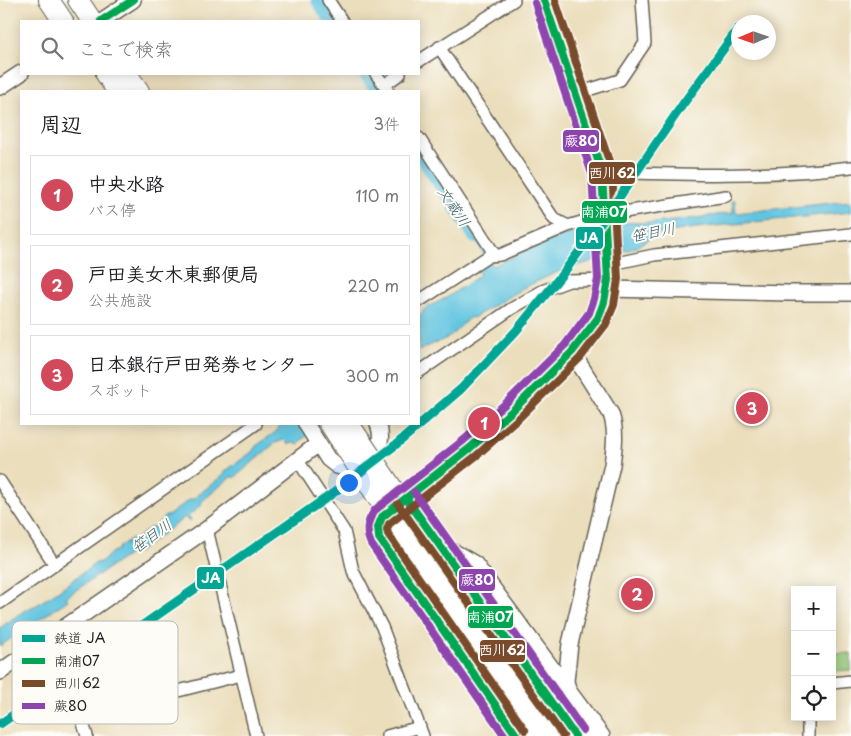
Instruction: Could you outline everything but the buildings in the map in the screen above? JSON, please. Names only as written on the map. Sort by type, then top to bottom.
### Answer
[{"type":"highway","points":[[49,0],[61,20]]},
{"type":"highway","points":[[58,0],[71,20]]},
{"type":"highway","points":[[70,0],[83,20]]},
{"type":"highway","points":[[78,0],[91,20]]},
{"type":"highway","points":[[98,75],[107,90]]},
{"type":"highway","points":[[107,75],[116,90]]},
{"type":"highway","points":[[120,75],[130,90]]},
{"type":"highway","points":[[128,75],[138,90]]},
{"type":"highway","points":[[350,425],[445,566],[568,736]]},
{"type":"highway","points":[[356,425],[575,736]]},
{"type":"highway","points":[[320,430],[380,507],[548,736]]},
{"type":"highway","points":[[320,430],[380,507],[539,736]]},
{"type":"highway","points":[[380,507],[467,644],[529,736]]},
{"type":"highway","points":[[445,566],[584,736]]},
{"type":"main road","points":[[380,507],[406,498],[470,448],[512,411],[572,352],[598,318],[607,273],[602,172],[544,0]]},
{"type":"street","points":[[103,20],[133,0]]},
{"type":"street","points":[[328,0],[341,20]]},
{"type":"street","points":[[420,60],[514,0]]},
{"type":"street","points":[[575,94],[620,80],[646,43],[642,0]]},
{"type":"street","points":[[439,47],[554,219],[568,226]]},
{"type":"street","points":[[0,87],[20,74]]},
{"type":"street","points":[[377,75],[386,88],[399,75]]},
{"type":"street","points":[[420,140],[496,255]]},
{"type":"street","points":[[602,172],[688,175],[804,173],[851,167]]},
{"type":"street","points":[[420,300],[489,256],[496,255],[568,226],[605,217],[726,196]]},
{"type":"street","points":[[420,371],[511,309],[542,291],[569,281],[607,273],[654,255],[851,234]]},
{"type":"street","points":[[607,273],[789,294],[851,293]]},
{"type":"street","points":[[570,693],[566,680],[570,644],[612,465],[615,440],[615,425],[611,414],[572,352]]},
{"type":"street","points":[[0,603],[255,425]]},
{"type":"street","points":[[376,454],[380,446],[378,425]]},
{"type":"street","points":[[73,621],[208,529],[242,503],[297,458],[320,430]]},
{"type":"street","points":[[297,458],[344,531],[353,571],[382,627],[421,732],[387,736]]},
{"type":"street","points":[[0,481],[55,565]]},
{"type":"street","points":[[380,507],[377,526],[379,538],[518,736]]},
{"type":"street","points":[[208,529],[256,736]]},
{"type":"street","points":[[437,542],[475,564],[602,736]]},
{"type":"street","points":[[542,655],[555,655],[565,651],[570,644]]},
{"type":"street","points":[[0,672],[12,663]]},
{"type":"street","points":[[178,691],[241,675]]},
{"type":"street","points":[[836,683],[851,682]]},
{"type":"street","points":[[808,721],[808,736]]},
{"type":"street","points":[[83,724],[87,736]]},
{"type":"green space","points":[[851,653],[851,670],[836,671],[836,654]]},
{"type":"water","name":"笹目川","points":[[732,200],[735,200],[736,213],[851,201],[851,212],[696,228],[657,234],[634,248],[555,273],[523,288],[473,318],[471,317],[447,338],[420,350],[420,315],[426,308],[446,298],[480,275],[476,268],[489,261],[493,266],[565,234],[595,226],[611,223],[653,223],[733,213]]},
{"type":"water","name":"笹目川","points":[[279,425],[321,425],[299,442],[299,445],[294,443],[288,444],[284,440],[275,443],[234,478],[232,476],[201,502],[202,505],[188,516],[191,520],[188,521],[185,517],[137,553],[135,550],[66,597],[68,600],[37,621],[12,621],[12,638],[0,646],[0,628],[25,610],[37,605],[96,563],[103,561],[129,540],[135,540],[154,527],[165,516],[168,516],[193,499],[252,452],[256,446],[277,431]]},
{"type":"waterway","name":"文蔵川","points":[[319,0],[332,20]]},
{"type":"waterway","name":"文蔵川","points":[[368,75],[378,90]]},
{"type":"waterway","name":"文蔵川","points":[[420,152],[476,236]]},
{"type":"waterway","points":[[476,236],[484,255]]},
{"type":"rail line","name":"JA","points":[[420,424],[461,389],[516,331],[564,272],[731,39]]},
{"type":"rail line","name":"JA","points":[[149,621],[332,494],[419,425]]},
{"type":"rail line","name":"JA","points":[[0,724],[12,716]]},
{"type":"transit line","name":"南浦07","points":[[103,20],[133,0]]},
{"type":"transit line","name":"南浦07","points":[[517,736],[379,538],[378,527],[382,517],[470,448],[512,411],[572,352],[598,318],[604,302],[608,280],[602,172],[544,0]]},
{"type":"transit line","name":"西川62","points":[[525,730],[388,534],[387,529],[389,524],[476,456],[519,418],[580,358],[606,324],[614,305],[618,279],[612,170],[555,0]]},
{"type":"transit line","name":"蕨80","points":[[505,736],[371,544],[368,530],[370,518],[375,510],[464,440],[505,404],[565,345],[589,313],[594,299],[598,279],[592,174],[535,3]]},
{"type":"transit line","name":"蕨80","points":[[414,492],[583,730]]},
{"type":"transit line","name":"南浦07","points":[[406,498],[575,736]]},
{"type":"transit line","name":"西川62","points":[[398,504],[563,736]]},
{"type":"place","name":"日本銀行戸田発券センター","points":[[752,408]]},
{"type":"place","name":"中央水路","points":[[484,423]]},
{"type":"place","name":"戸田美女木東郵便局","points":[[637,594]]}]
